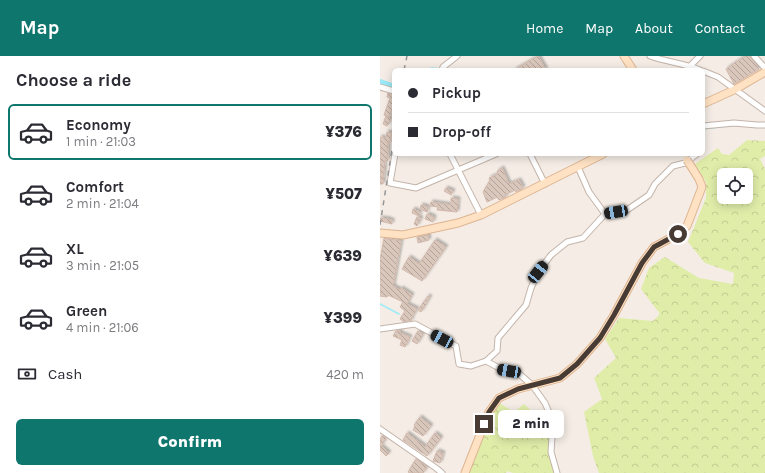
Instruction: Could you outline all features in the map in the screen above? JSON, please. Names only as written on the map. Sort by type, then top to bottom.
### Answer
[{"type":"street","points":[[443,68],[457,56]]},
{"type":"street","points":[[624,56],[631,68]]},
{"type":"street","points":[[650,56],[660,60],[695,68]]},
{"type":"street","points":[[690,66],[700,56]]},
{"type":"street","points":[[754,56],[765,68]]},
{"type":"street","points":[[705,72],[718,77],[765,111]]},
{"type":"street","points":[[705,103],[734,90],[765,72]]},
{"type":"street","points":[[380,87],[392,90]]},
{"type":"street","points":[[705,126],[734,123],[765,125]]},
{"type":"street","points":[[395,156],[390,183],[416,188],[491,156]]},
{"type":"street","points":[[451,156],[481,215]]},
{"type":"street","points":[[531,156],[544,184]]},
{"type":"street","points":[[380,233],[403,235],[458,223],[481,215],[599,156]]},
{"type":"street","points":[[380,329],[415,324],[456,346],[459,364],[472,366],[486,361],[497,351],[498,338],[526,305],[538,272],[551,255],[567,242],[583,238],[605,214],[626,210],[649,195],[655,184],[673,166],[685,163],[694,156]]},
{"type":"street","points":[[465,473],[489,412],[499,398],[510,392],[560,378],[577,364],[600,338],[642,263],[654,247],[678,234],[687,226],[702,187],[687,159]]},
{"type":"street","points":[[578,166],[589,192],[605,214]]},
{"type":"street","points":[[486,361],[501,369],[517,372],[532,385],[545,403],[553,422],[551,452],[557,473]]},
{"type":"street","points":[[380,429],[442,473]]},
{"type":"green space","points":[[747,140],[765,141],[765,156],[760,159],[765,169],[765,473],[599,473],[593,456],[584,412],[602,399],[594,378],[616,358],[605,339],[619,318],[653,321],[660,314],[641,289],[649,268],[665,257],[699,278],[733,284],[734,273],[705,263],[688,242],[706,198],[706,182],[695,164],[718,148],[722,154],[729,155]]},
{"type":"green space","points":[[499,403],[514,412],[524,404],[540,419],[550,423],[548,453],[555,473],[513,473],[507,471],[506,473],[469,473],[491,413]]},
{"type":"building","points":[[538,56],[545,68],[517,68]]},
{"type":"building","points":[[745,56],[750,56],[759,69],[734,84],[726,69]]},
{"type":"building","points":[[388,93],[392,94],[392,110],[389,117],[384,115],[390,98],[387,97]]},
{"type":"building","points":[[386,116],[391,119],[387,126],[383,124]]},
{"type":"building","points":[[387,132],[392,133],[390,143],[388,143],[388,161],[385,160],[383,184],[380,184],[380,137],[386,138]]},
{"type":"building","points":[[502,168],[509,184],[519,180],[523,188],[505,195],[506,197],[499,200],[497,197],[487,202],[483,192],[490,180],[489,178],[498,174],[497,171]]},
{"type":"building","points":[[446,188],[453,191],[451,195],[444,191]]},
{"type":"building","points":[[451,198],[458,199],[457,212],[437,210],[438,207],[430,206],[431,202],[451,205]]},
{"type":"building","points":[[421,205],[428,207],[427,212],[420,209]]},
{"type":"building","points":[[413,209],[420,212],[419,216],[412,213]]},
{"type":"building","points":[[427,214],[434,217],[433,222],[425,219]]},
{"type":"building","points":[[417,217],[421,218],[417,226],[414,224]]},
{"type":"building","points":[[380,218],[392,220],[392,224],[380,221]]},
{"type":"building","points":[[428,235],[429,240],[418,243],[417,237]]},
{"type":"building","points":[[384,238],[401,241],[393,286],[400,290],[401,288],[412,295],[407,304],[417,309],[411,319],[412,320],[404,322],[400,319],[405,311],[400,307],[403,302],[388,295],[387,297],[380,296],[380,260]]},
{"type":"building","points":[[435,240],[446,247],[422,281],[402,269],[409,257],[419,264]]},
{"type":"building","points":[[428,296],[430,297],[421,312],[418,310]]},
{"type":"building","points":[[396,331],[400,331],[400,333],[410,337],[405,347],[400,345],[402,340],[393,336]]},
{"type":"building","points":[[418,331],[423,334],[417,344],[412,341]]},
{"type":"building","points":[[420,417],[431,426],[423,436],[413,430],[414,425]]},
{"type":"building","points":[[407,433],[425,447],[435,433],[441,438],[427,456],[403,440]]},
{"type":"building","points":[[382,436],[386,438],[381,446],[389,453],[386,456],[380,450],[380,439]]},
{"type":"building","points":[[437,451],[443,453],[440,463],[433,461]]},
{"type":"building","points":[[416,459],[427,467],[423,473],[408,472]]},
{"type":"waterway","points":[[380,83],[392,87]]},
{"type":"waterway","points":[[705,129],[737,125]]},
{"type":"waterway","points":[[380,304],[399,314]]},
{"type":"railway","points":[[404,68],[407,56]]},
{"type":"railway","points":[[380,225],[392,150]]},
{"type":"route","points":[[484,424],[489,412],[499,398],[518,389],[560,378],[577,364],[600,338],[642,263],[654,247],[678,234]]}]
